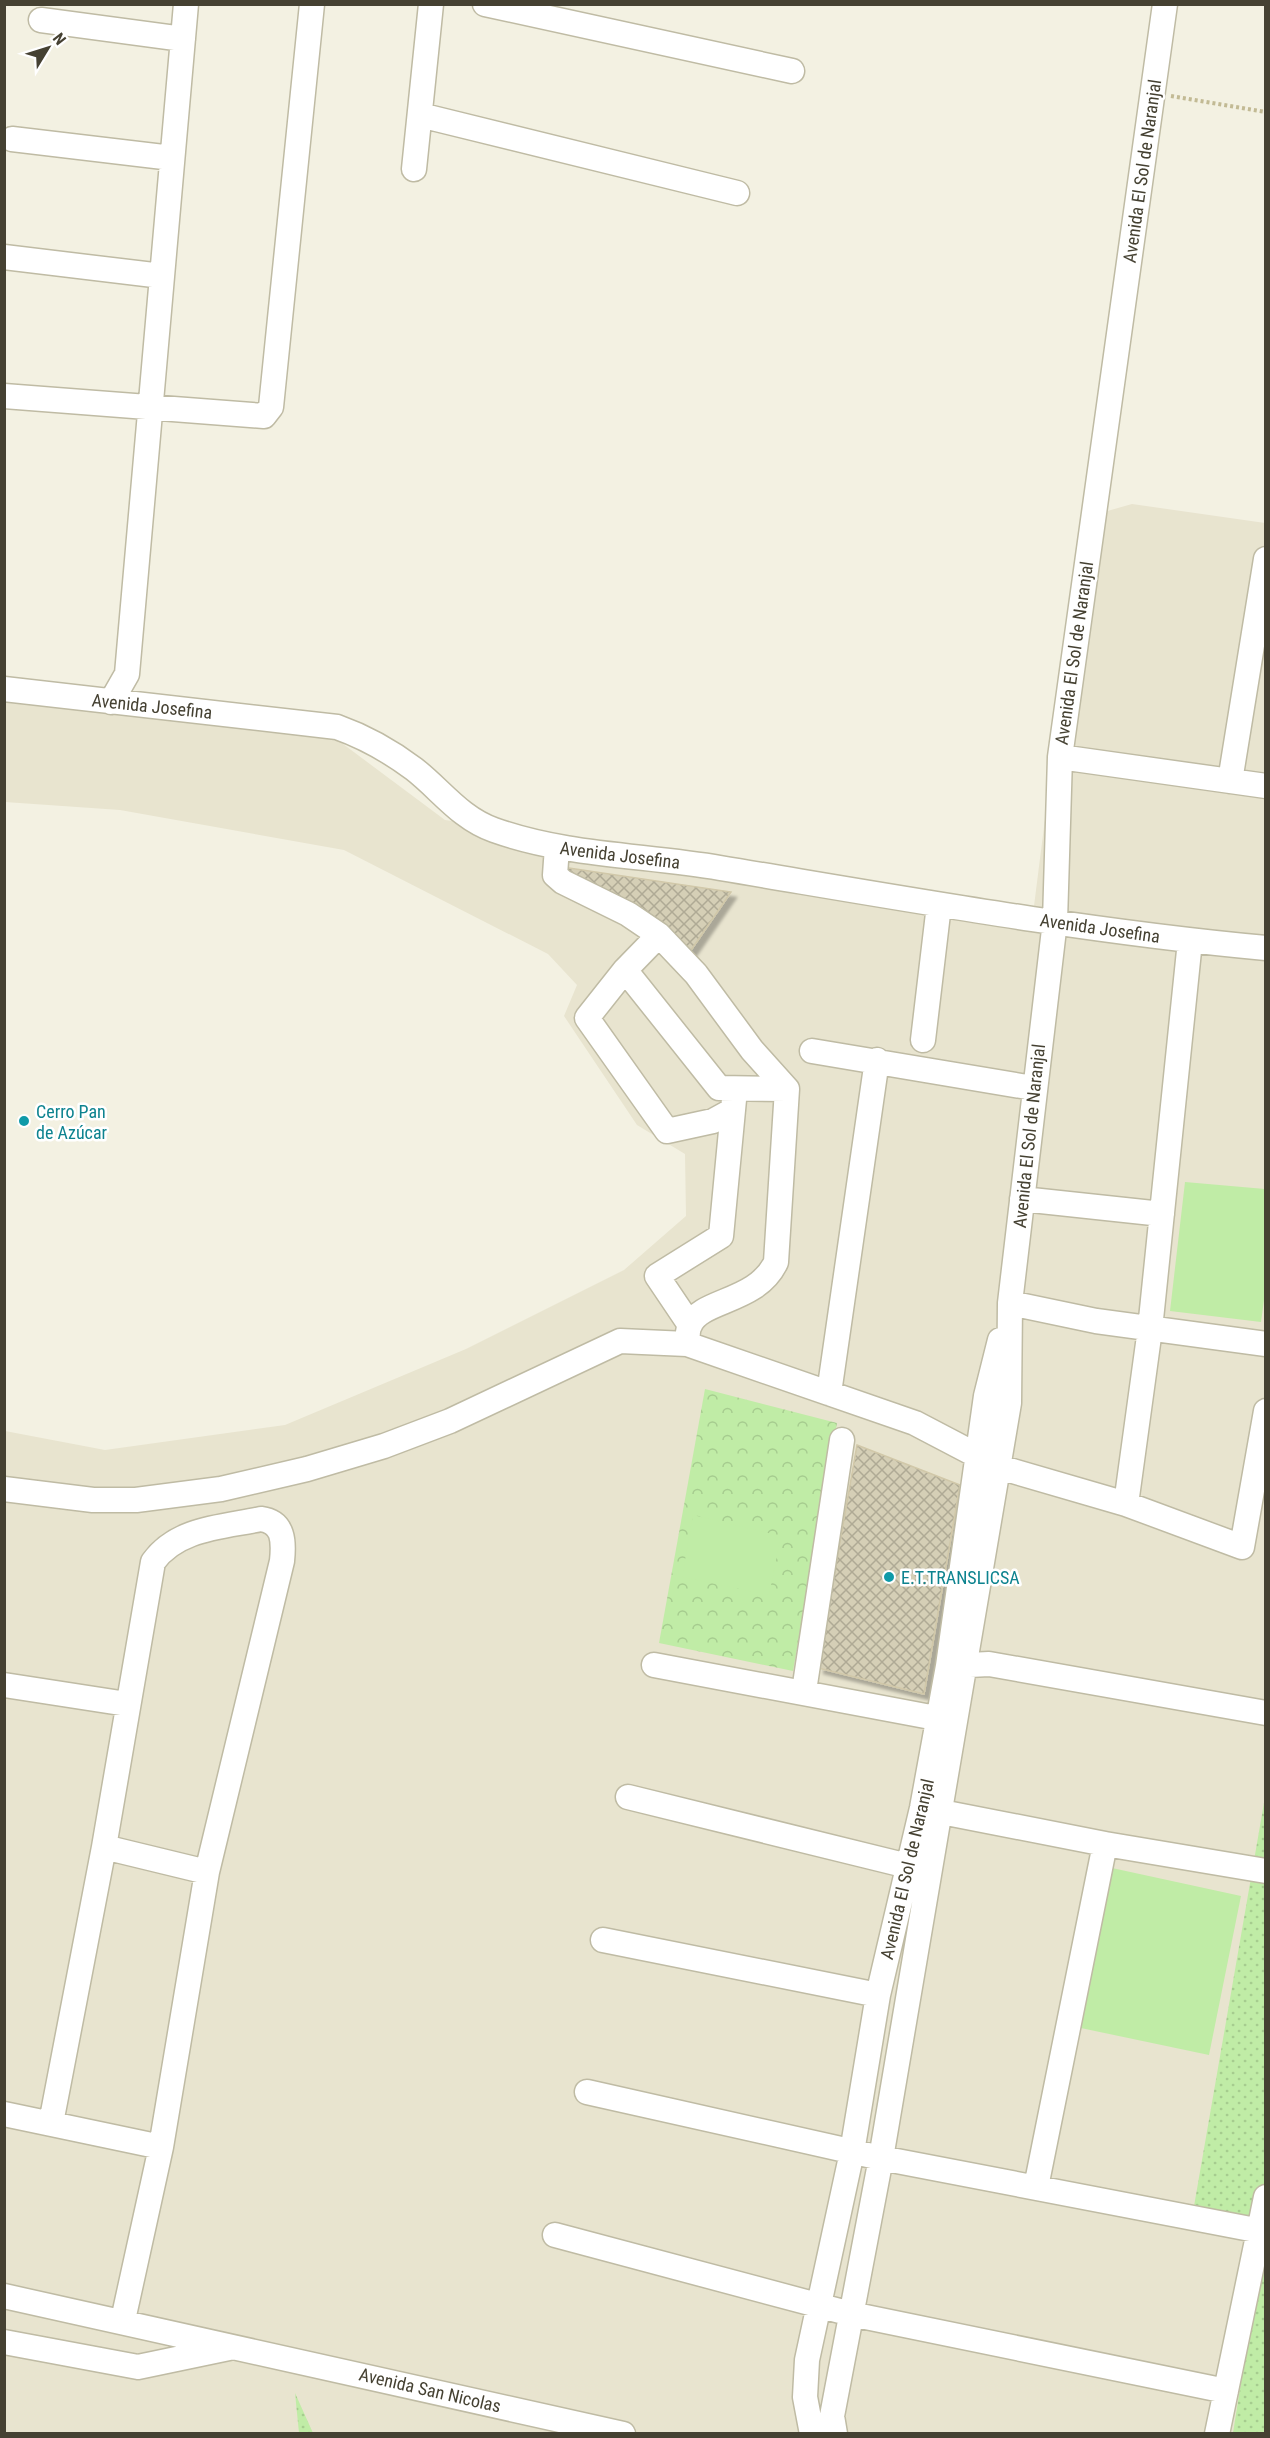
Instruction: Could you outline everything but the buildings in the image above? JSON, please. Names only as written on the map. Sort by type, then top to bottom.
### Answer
[{"type":"street","points":[[111,702],[127,674],[186,4]]},
{"type":"street","points":[[4,396],[264,416],[271,407],[312,4]]},
{"type":"street","points":[[414,170],[431,4]]},
{"type":"street","points":[[485,4],[792,71]]},
{"type":"street","name":"Avenida El Sol de Naranjal","points":[[835,2433],[832,2416],[881,2158],[947,1720],[999,1467],[1009,1403],[1010,1304],[1033,1088],[1054,921],[1060,756],[1165,4]]},
{"type":"street","points":[[41,20],[183,39]]},
{"type":"street","points":[[420,115],[737,192]]},
{"type":"street","points":[[12,139],[172,158]]},
{"type":"street","points":[[4,257],[162,276]]},
{"type":"street","points":[[1230,781],[1266,559]]},
{"type":"street","name":"Avenida Josefina","points":[[4,689],[337,727],[383,748],[414,769],[463,815],[493,829],[557,847],[709,866],[939,904],[1191,941],[1266,948]]},
{"type":"street","points":[[1060,756],[1266,786]]},
{"type":"street","points":[[557,847],[555,875],[562,882],[628,914],[659,936],[696,974],[752,1050],[787,1089],[776,1262],[769,1276],[758,1286],[699,1314],[688,1334]]},
{"type":"street","points":[[923,1040],[939,904]]},
{"type":"street","points":[[659,936],[626,970],[587,1018],[667,1131],[713,1121],[734,1099],[787,1089]]},
{"type":"street","points":[[1126,1504],[1150,1329],[1191,941]]},
{"type":"street","points":[[626,970],[719,1088],[734,1099]]},
{"type":"street","points":[[812,1051],[877,1060],[1033,1088]]},
{"type":"street","points":[[829,1393],[877,1060]]},
{"type":"street","points":[[688,1334],[657,1276],[721,1236],[734,1099]]},
{"type":"street","points":[[1022,1199],[1162,1214]]},
{"type":"street","points":[[1010,1304],[1150,1329],[1266,1344]]},
{"type":"street","name":"Avenida El Sol de Naranjal","points":[[957,1666],[977,1457],[986,1396],[1010,1304]]},
{"type":"street","points":[[4,1489],[93,1500],[136,1500],[221,1490],[307,1469],[384,1446],[450,1421],[620,1341],[688,1334],[829,1393],[915,1423],[999,1467],[1126,1504],[1242,1547],[1266,1411]]},
{"type":"street","points":[[804,1691],[842,1440]]},
{"type":"street","points":[[51,2122],[104,1847],[153,1562],[162,1550],[180,1538],[206,1530],[261,1519],[271,1521],[279,1528],[284,1542],[282,1561],[207,1872],[160,2147],[123,2320]]},
{"type":"street","points":[[957,1666],[990,1664],[1266,1713]]},
{"type":"street","points":[[654,1665],[804,1691],[947,1720]]},
{"type":"street","points":[[4,1685],[127,1704]]},
{"type":"street","points":[[628,1797],[908,1866]]},
{"type":"street","points":[[932,1810],[1105,1844],[1266,1871]]},
{"type":"street","name":"Avenida El Sol de Naranjal","points":[[812,2433],[805,2397],[807,2360],[852,2152],[878,1995],[908,1866],[932,1810]]},
{"type":"street","points":[[1036,2187],[1105,1844]]},
{"type":"street","points":[[104,1847],[207,1872]]},
{"type":"street","points":[[603,1940],[878,1995]]},
{"type":"street","points":[[587,2092],[881,2158],[1262,2231]]},
{"type":"street","points":[[4,2114],[51,2122],[160,2147]]},
{"type":"street","points":[[1217,2433],[1262,2231],[1266,2197]]},
{"type":"street","points":[[555,2235],[851,2314],[1226,2391]]},
{"type":"street","name":"Avenida San Nicolas","points":[[4,2296],[123,2320],[623,2433]]},
{"type":"street","name":"Avenida San Nicolas","points":[[4,2342],[138,2367],[237,2346]]},
{"type":"path","points":[[1153,93],[1266,112]]},
{"type":"shaded area","points":[[1132,504],[1265,523],[1265,2433],[5,2433],[5,1431],[105,1450],[285,1425],[466,1349],[624,1270],[686,1216],[685,1154],[637,1125],[564,1016],[577,985],[548,954],[344,850],[120,810],[5,802],[4,678],[335,738],[445,820],[1034,906],[1083,518]]},
{"type":"green space","points":[[1185,1182],[1265,1189],[1266,1285],[1261,1322],[1170,1311]]},
{"type":"green space","points":[[705,1389],[837,1423],[793,1671],[659,1643]]},
{"type":"green space","points":[[693,1515],[781,1536],[769,1595],[682,1577]]},
{"type":"green space","points":[[1265,1797],[1265,2230],[1193,2212]]},
{"type":"green space","points":[[1112,1868],[1241,1896],[1209,2055],[1076,2027]]},
{"type":"green space","points":[[1265,2230],[1265,2433],[1233,2433]]},
{"type":"green space","points":[[295,2393],[313,2433],[299,2433]]},
{"type":"place","name":"Cerro Pan de Azúcar","points":[[24,1121]]},
{"type":"place","name":"E.T.TRANSLICSA","points":[[889,1577]]}]
